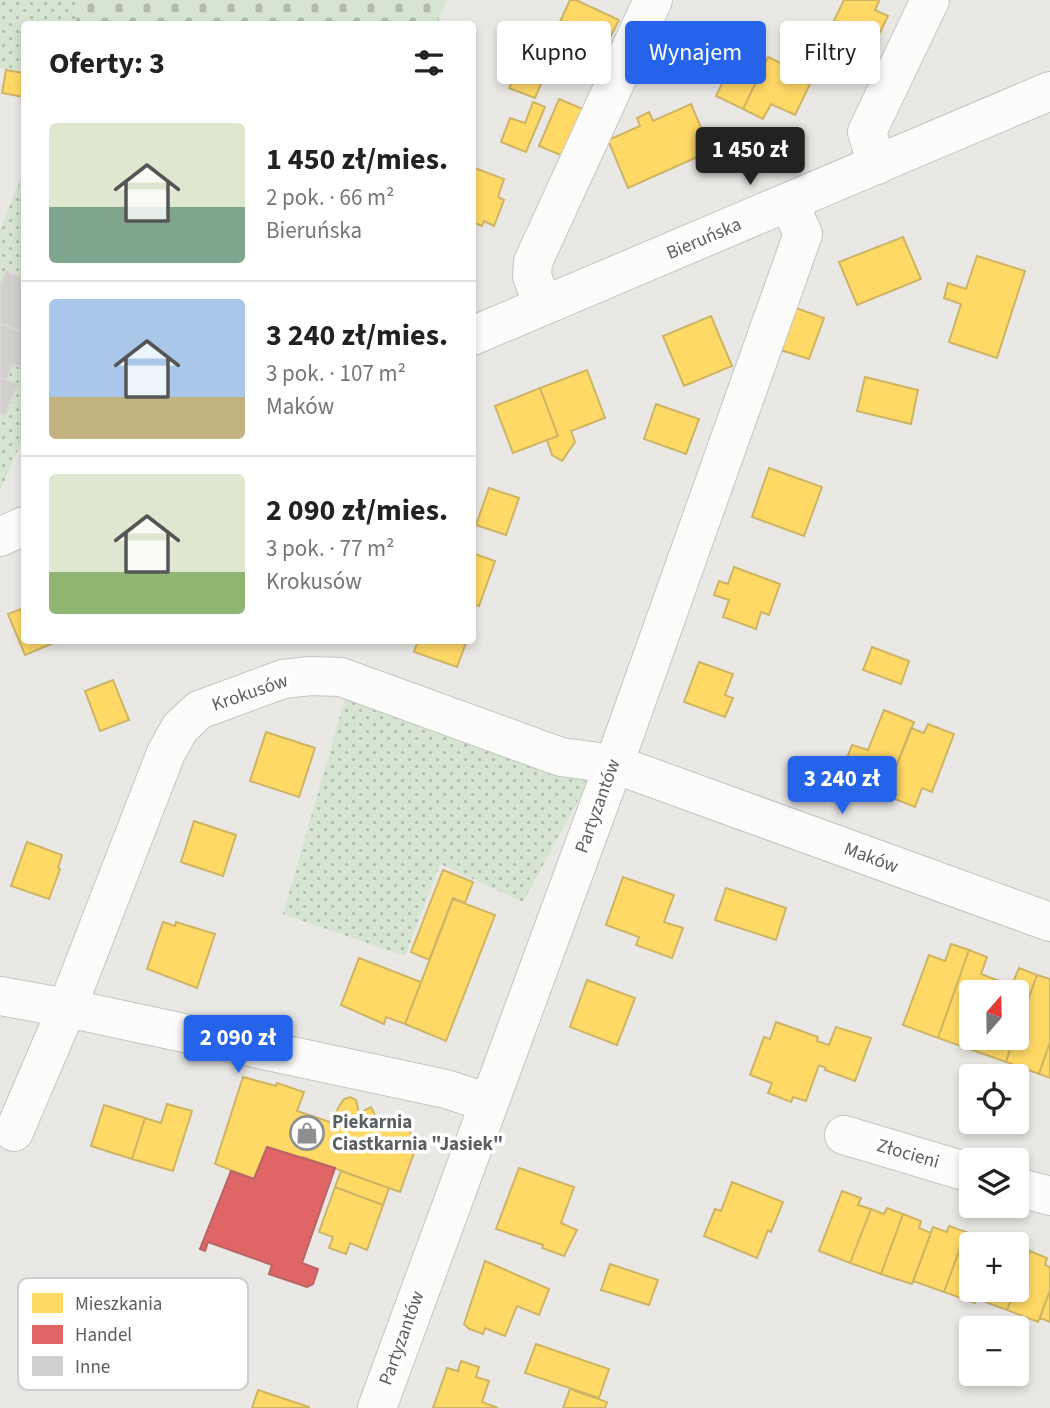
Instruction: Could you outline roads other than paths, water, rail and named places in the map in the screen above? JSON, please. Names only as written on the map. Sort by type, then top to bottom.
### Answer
[{"type":"street","points":[[543,305],[532,276],[533,262],[653,0]]},
{"type":"street","points":[[877,165],[867,132],[930,0]]},
{"type":"street","name":"Bieruńska","points":[[476,333],[1050,91]]},
{"type":"street","name":"Partyzantów","points":[[377,1408],[614,764],[803,234],[789,203]]},
{"type":"street","points":[[0,537],[21,527]]},
{"type":"street","name":"Krokusów","points":[[14,1132],[67,1008],[166,753],[180,727],[200,710],[283,679],[341,677],[561,757],[614,764]]},
{"type":"street","name":"Maków","points":[[614,764],[1050,922]]},
{"type":"street","points":[[0,996],[446,1089],[489,1103]]},
{"type":"street","name":"Złocieni","points":[[844,1136],[959,1170]]},
{"type":"street","points":[[1029,1190],[1050,1196]]},
{"type":"place","name":"Piekarnia Ciastkarnia \"Jasiek\"","points":[[307,1133]]}]
